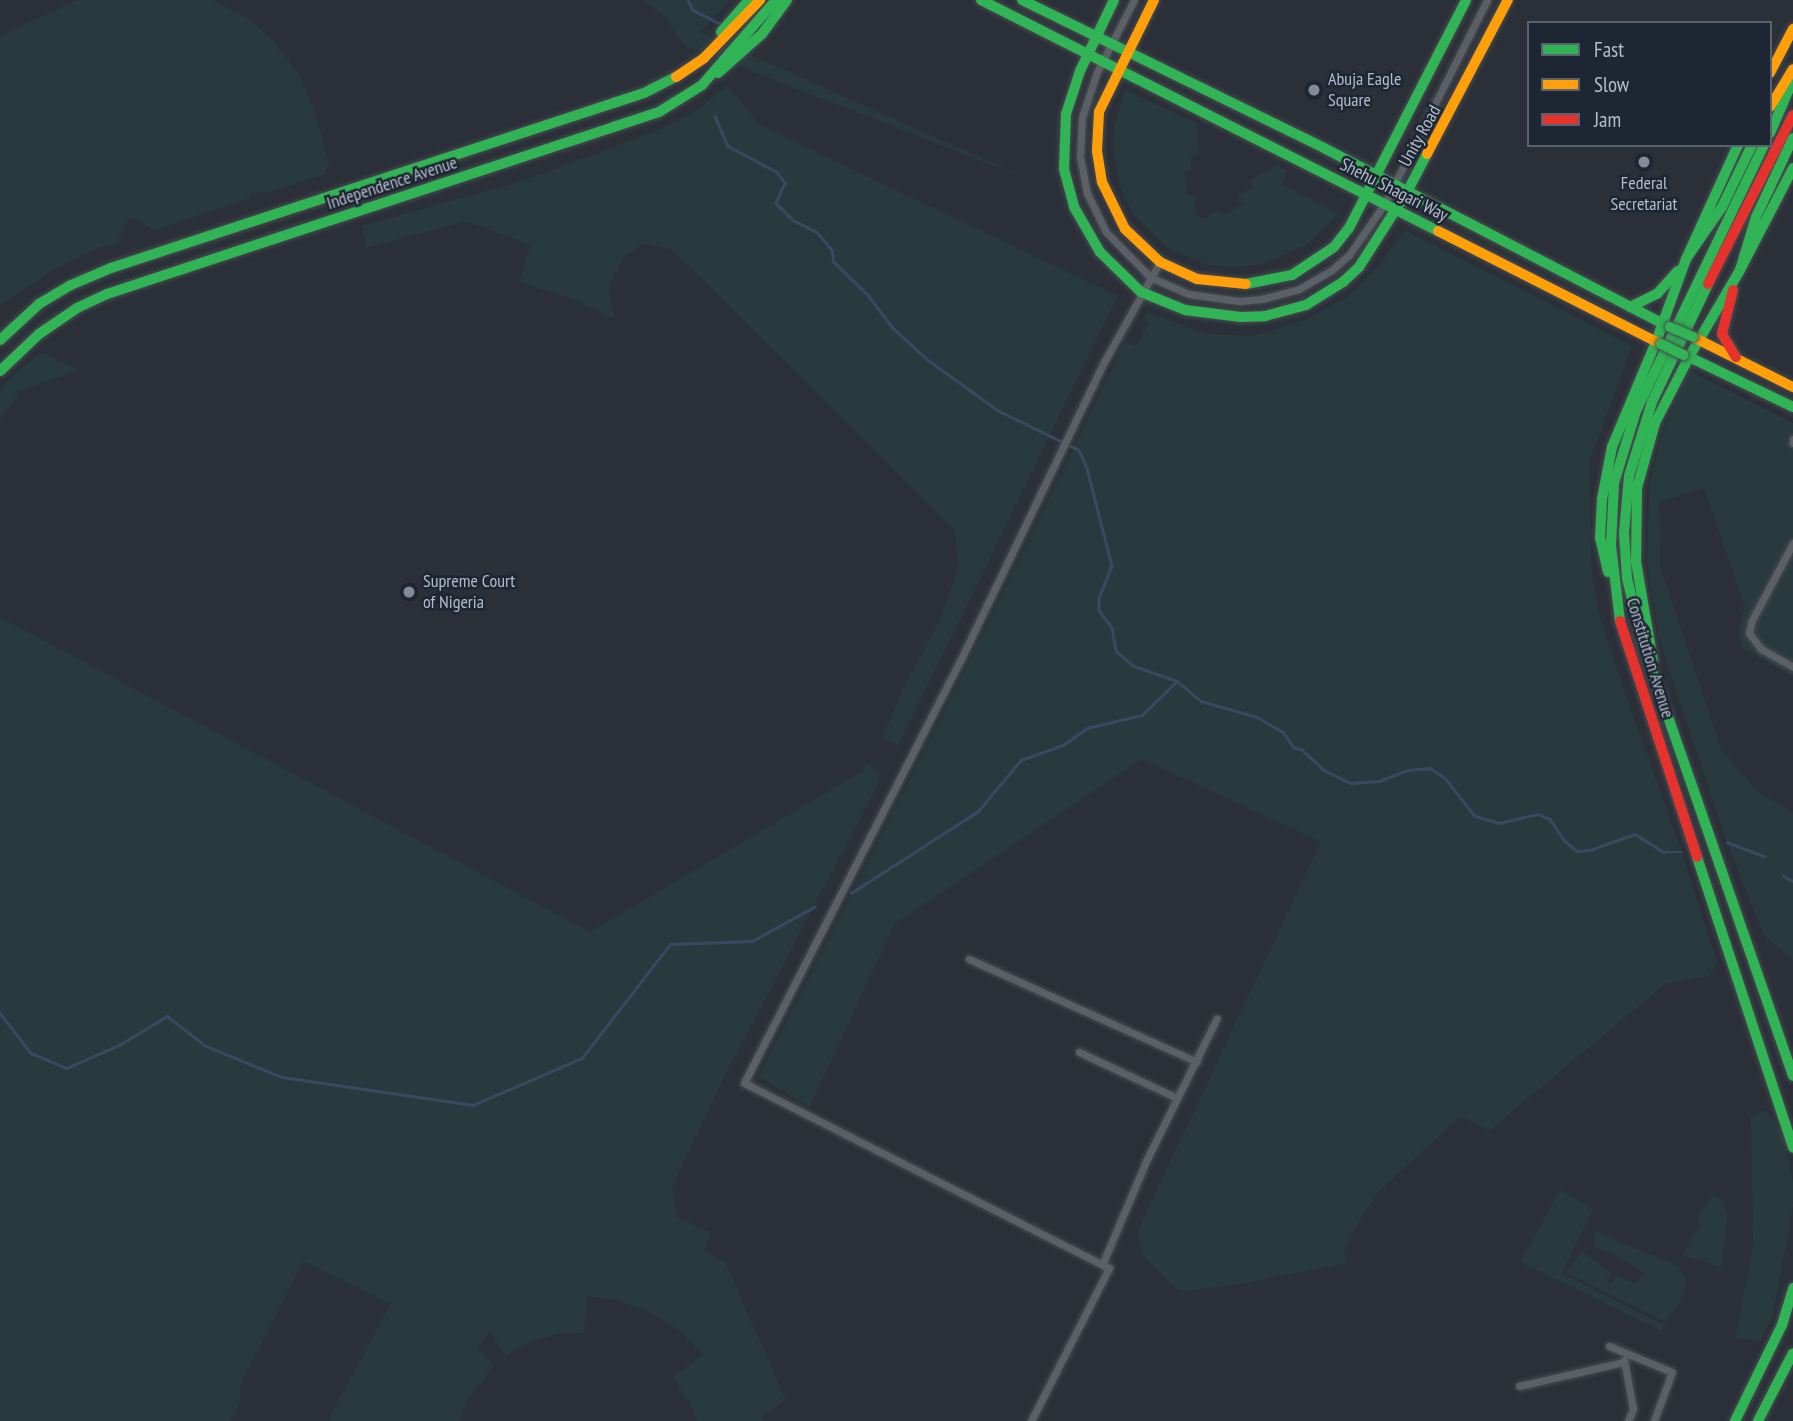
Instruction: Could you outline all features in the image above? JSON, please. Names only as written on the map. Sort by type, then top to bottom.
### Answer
[{"type":"main road","points":[[681,74],[749,0]]},
{"type":"main road","name":"Independence Avenue","points":[[0,340],[39,304],[71,285],[111,268],[614,106],[681,74],[722,41],[760,0]]},
{"type":"main road","name":"Independence Avenue","points":[[0,371],[39,334],[76,308],[107,294],[619,127],[675,104],[702,85],[776,0]]},
{"type":"main road","points":[[702,85],[748,48],[786,0]]},
{"type":"main road","name":"Shehu Shagari Way","points":[[981,0],[1658,343],[1793,407]]},
{"type":"main road","name":"Shehu Shagari Way","points":[[1022,0],[1793,387]]},
{"type":"main road","name":"Unity Road","points":[[1114,0],[1088,53],[1066,114],[1064,169],[1074,207],[1091,239],[1141,292],[1185,310],[1213,315],[1265,316],[1306,304],[1343,282],[1359,267],[1407,192],[1508,0]]},
{"type":"main road","name":"Unity Road","points":[[1154,0],[1106,93],[1097,131],[1102,182],[1125,229],[1160,262],[1197,279],[1240,285],[1292,275],[1334,247],[1349,228],[1378,177],[1465,0]]},
{"type":"main road","points":[[1772,69],[1793,29]]},
{"type":"main road","points":[[1772,104],[1793,69]]},
{"type":"main road","points":[[1772,129],[1793,80]]},
{"type":"main road","name":"Constitution Avenue","points":[[1793,116],[1693,313],[1652,402],[1636,447],[1625,502],[1624,557],[1637,624],[1654,678],[1689,771],[1793,1076]]},
{"type":"main road","points":[[1738,359],[1723,338],[1722,329],[1756,217],[1793,138]]},
{"type":"main road","points":[[1614,591],[1600,538],[1602,499],[1612,447],[1621,418],[1667,325],[1686,259],[1737,147]]},
{"type":"main road","points":[[1630,307],[1657,294],[1686,259],[1722,207],[1751,147]]},
{"type":"main road","name":"Constitution Avenue","points":[[1763,147],[1682,310],[1626,439],[1611,511],[1614,591],[1620,622],[1793,1148]]},
{"type":"main road","points":[[1654,678],[1636,562],[1636,498],[1643,461],[1655,423],[1687,356],[1740,270],[1793,168]]},
{"type":"main road","points":[[1735,1421],[1782,1325],[1793,1288]]},
{"type":"main road","points":[[1759,1421],[1793,1353]]},
{"type":"street","name":"Unity Road","points":[[1134,0],[1103,61],[1082,117],[1080,157],[1087,193],[1106,232],[1150,277],[1189,294],[1215,299],[1250,300],[1299,289],[1333,269],[1363,238],[1385,203],[1487,0]]},
{"type":"street","points":[[1031,1421],[1109,1268],[744,1083],[934,711],[1096,379],[1141,292],[1160,262]]},
{"type":"street","points":[[1793,543],[1752,620],[1749,633],[1760,649],[1793,667]]},
{"type":"street","points":[[969,959],[1197,1062]]},
{"type":"street","points":[[1102,1265],[1177,1098],[1217,1018]]},
{"type":"street","points":[[1079,1052],[1177,1098]]},
{"type":"street","points":[[1609,1346],[1672,1372],[1654,1421]]},
{"type":"street","points":[[1622,1352],[1633,1409],[1628,1421]]},
{"type":"street","points":[[1519,1386],[1624,1362]]},
{"type":"shaded area","points":[[77,0],[213,0],[247,18],[271,39],[297,72],[313,106],[329,163],[325,174],[270,192],[251,193],[250,198],[155,230],[130,217],[116,245],[101,247],[56,268],[0,305],[0,36]]},
{"type":"shaded area","points":[[643,0],[731,0],[700,32],[1031,180],[684,45],[666,18]]},
{"type":"shaded area","points":[[727,86],[760,125],[1118,296],[898,746],[882,737],[904,687],[941,617],[959,565],[954,529],[671,249],[643,244],[624,257],[608,287],[615,319],[573,299],[519,282],[531,245],[472,223],[462,222],[366,248],[362,226],[522,181],[649,134],[693,113]]},
{"type":"shaded area","points":[[1125,90],[1197,123],[1199,154],[1191,155],[1192,171],[1185,172],[1186,193],[1195,197],[1195,214],[1205,219],[1217,210],[1226,214],[1242,204],[1238,196],[1253,187],[1249,181],[1277,165],[1288,171],[1281,184],[1339,214],[1306,245],[1263,264],[1238,267],[1208,265],[1166,247],[1132,213],[1120,186],[1113,149],[1114,127]]},
{"type":"shaded area","points":[[1405,230],[1632,346],[1590,460],[1592,579],[1600,617],[1624,691],[1682,852],[1717,963],[1709,976],[1665,984],[1489,1131],[1463,1117],[1455,1121],[1376,1194],[1344,1248],[1346,1263],[1235,1285],[1184,1291],[1174,1287],[1144,1257],[1137,1232],[1321,842],[1142,759],[895,923],[810,1107],[758,1077],[965,671],[1125,342],[1136,346],[1149,324],[1143,320],[1148,312],[1205,334],[1254,336],[1299,322],[1346,298],[1379,266]]},
{"type":"shaded area","points":[[44,353],[78,370],[20,391],[0,419],[0,392],[11,377]]},
{"type":"shaded area","points":[[1690,371],[1793,423],[1793,676],[1742,648],[1738,631],[1745,607],[1704,488],[1659,502],[1661,569],[1721,749],[1756,791],[1793,812],[1793,961],[1763,934],[1727,842],[1659,639],[1647,564],[1649,484],[1664,427]]},
{"type":"shaded area","points":[[0,617],[590,932],[863,771],[867,764],[880,772],[879,782],[727,1072],[672,1186],[677,1217],[712,1233],[703,1250],[725,1262],[786,1400],[761,1417],[766,1421],[697,1421],[690,1403],[673,1377],[703,1354],[680,1331],[650,1312],[616,1300],[587,1296],[584,1333],[557,1334],[528,1343],[506,1355],[490,1332],[477,1347],[494,1365],[467,1401],[459,1421],[328,1421],[390,1304],[303,1261],[240,1385],[240,1402],[230,1421],[0,1421]]},
{"type":"shaded area","points":[[1766,1110],[1784,1135],[1793,1182],[1793,1206],[1773,1315],[1761,1341],[1735,1338],[1753,1247],[1751,1117]]},
{"type":"shaded area","points":[[1560,1190],[1593,1209],[1562,1273],[1664,1325],[1662,1331],[1520,1262]]},
{"type":"shaded area","points":[[1712,1195],[1724,1201],[1728,1217],[1721,1267],[1682,1255],[1700,1225],[1698,1217]]},
{"type":"shaded area","points":[[1595,1231],[1677,1266],[1686,1280],[1682,1299],[1665,1322],[1565,1272],[1583,1252],[1611,1273],[1606,1280],[1611,1284],[1617,1275],[1635,1284],[1644,1273],[1620,1257],[1594,1247]]},
{"type":"waterway","points":[[688,0],[693,10],[722,25]]},
{"type":"waterway","points":[[715,116],[728,146],[777,172],[785,183],[776,203],[793,220],[817,232],[832,250],[834,262],[868,295],[892,327],[928,360],[999,411],[1079,450],[1087,468],[1112,566],[1099,598],[1099,610],[1112,628],[1116,651],[1134,666],[1177,681],[1201,701],[1257,717],[1283,732],[1294,748],[1301,749],[1324,770],[1351,783],[1379,781],[1408,770],[1430,768],[1445,778],[1475,816],[1499,823],[1538,814],[1550,819],[1565,841],[1577,851],[1590,850],[1635,834],[1664,852],[1682,852]]},
{"type":"waterway","points":[[851,893],[978,811],[1021,760],[1063,745],[1087,728],[1142,715],[1176,682]]},
{"type":"waterway","points":[[1727,842],[1764,856]]},
{"type":"waterway","points":[[1783,876],[1793,881]]},
{"type":"waterway","points":[[0,1013],[31,1053],[67,1068],[121,1044],[167,1016],[206,1046],[282,1077],[473,1105],[582,1058],[670,944],[752,941],[814,907]]},
{"type":"traffic: fast","points":[[721,32],[749,0]]},
{"type":"traffic: fast","points":[[0,371],[39,334],[77,308],[107,294],[659,112],[702,85],[776,0]]},
{"type":"traffic: fast","points":[[718,73],[762,34],[787,0]]},
{"type":"traffic: fast","points":[[981,0],[1438,231]]},
{"type":"traffic: fast","points":[[1022,0],[1324,148],[1670,327]]},
{"type":"traffic: fast","points":[[1114,0],[1080,71],[1066,114],[1064,169],[1074,207],[1100,252],[1141,292],[1185,310],[1241,317],[1265,316],[1306,305],[1343,282],[1359,267],[1407,192],[1427,154]]},
{"type":"traffic: fast","points":[[1246,284],[1292,275],[1334,247],[1349,228],[1466,0]]},
{"type":"traffic: fast","points":[[0,340],[39,304],[71,285],[111,268],[644,93],[676,77]]},
{"type":"traffic: fast","points":[[1772,128],[1793,80]]},
{"type":"traffic: fast","points":[[1689,357],[1740,270],[1756,217],[1793,138]]},
{"type":"traffic: fast","points":[[1686,259],[1737,147]]},
{"type":"traffic: fast","points":[[1656,342],[1686,259],[1722,207],[1751,147]]},
{"type":"traffic: fast","points":[[1620,621],[1611,545],[1614,483],[1636,411],[1763,147]]},
{"type":"traffic: fast","points":[[1740,270],[1793,168]]},
{"type":"traffic: fast","points":[[1630,307],[1657,294],[1678,271]]},
{"type":"traffic: fast","points":[[1708,284],[1652,402],[1629,476],[1624,533],[1627,578],[1643,645],[1793,1076]]},
{"type":"traffic: fast","points":[[1670,327],[1693,337]]},
{"type":"traffic: fast","points":[[1608,572],[1600,538],[1602,499],[1612,447],[1656,342]]},
{"type":"traffic: fast","points":[[1661,344],[1684,355]]},
{"type":"traffic: fast","points":[[1685,355],[1793,407]]},
{"type":"traffic: fast","points":[[1653,661],[1636,562],[1637,488],[1655,423],[1689,357]]},
{"type":"traffic: fast","points":[[1697,857],[1793,1148]]},
{"type":"traffic: fast","points":[[1735,1421],[1782,1325],[1793,1288]]},
{"type":"traffic: fast","points":[[1758,1421],[1793,1353]]},
{"type":"traffic: slow","points":[[676,77],[704,58],[760,0]]},
{"type":"traffic: slow","points":[[1154,0],[1099,112],[1097,151],[1102,182],[1125,229],[1160,262],[1197,279],[1246,284]]},
{"type":"traffic: slow","points":[[1427,154],[1508,0]]},
{"type":"traffic: slow","points":[[1772,69],[1793,29]]},
{"type":"traffic: slow","points":[[1772,104],[1793,69]]},
{"type":"traffic: slow","points":[[1438,231],[1661,344]]},
{"type":"traffic: slow","points":[[1693,337],[1793,387]]},
{"type":"traffic: jam","points":[[1708,284],[1793,115]]},
{"type":"traffic: jam","points":[[1733,290],[1722,334],[1736,357]]},
{"type":"traffic: jam","points":[[1620,621],[1697,857]]},
{"type":"place","name":"Abuja Eagle Square","points":[[1314,90]]},
{"type":"place","name":"Federal Secretariat","points":[[1644,162]]},
{"type":"place","name":"Supreme Court of Nigeria","points":[[409,592]]}]
